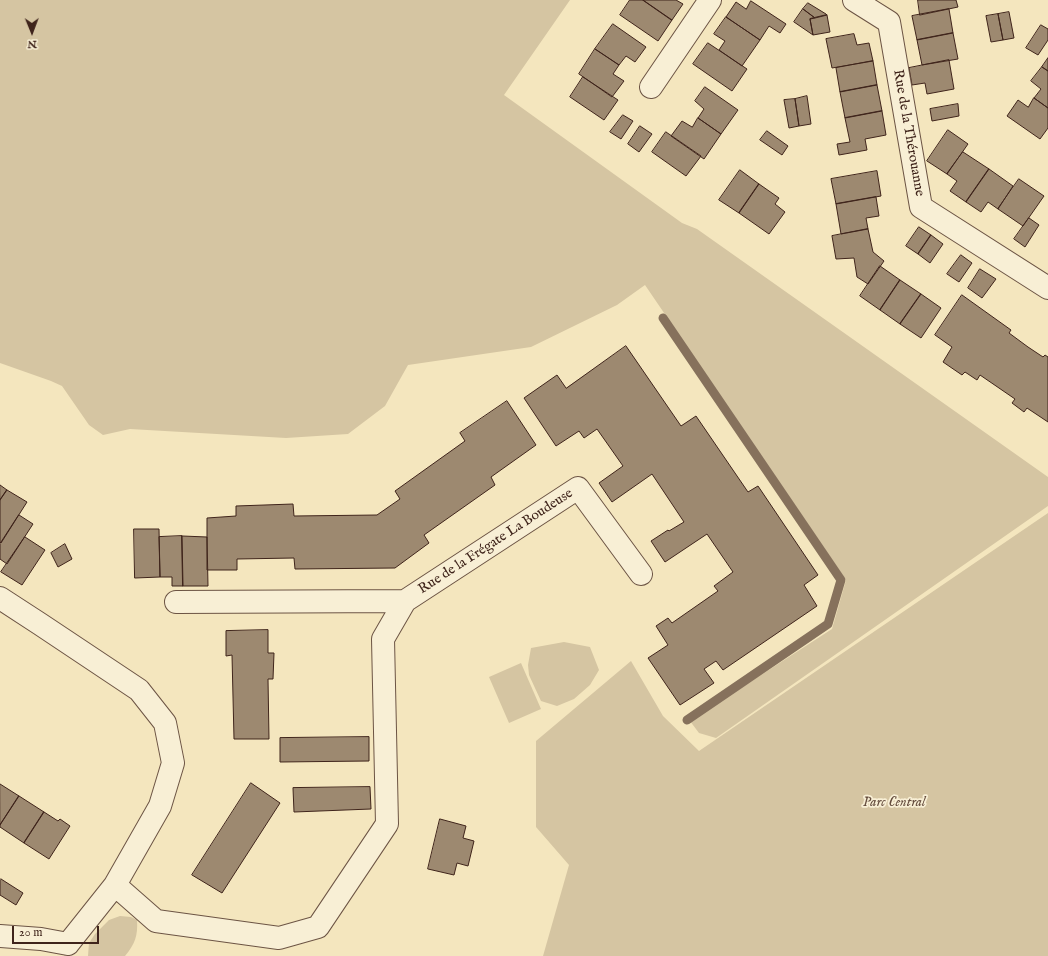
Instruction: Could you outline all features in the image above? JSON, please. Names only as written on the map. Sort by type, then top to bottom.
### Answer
[{"type":"street","points":[[651,87],[710,0]]},
{"type":"street","name":"Rue de la Thérouanne","points":[[854,0],[889,22],[921,207],[1048,288]]},
{"type":"street","name":"Rue de la Frégate La Boudeuse","points":[[115,885],[156,920],[279,938],[318,927],[387,824],[383,639],[405,601],[578,488],[640,574]]},
{"type":"street","points":[[0,598],[139,690],[165,724],[173,763],[160,806],[115,885],[69,950],[41,939],[0,936]]},
{"type":"street","name":"Rue de la Frégate La Boudeuse","points":[[176,602],[405,601]]},
{"type":"green space","points":[[0,0],[570,0],[504,95],[682,223],[697,229],[1048,477],[1048,506],[716,738],[699,733],[690,721],[832,629],[846,580],[645,285],[617,305],[531,347],[408,365],[385,406],[348,434],[286,438],[130,429],[103,435],[89,425],[62,386],[0,363]]},
{"type":"green space","name":"Parc Central","points":[[1048,513],[1048,956],[543,956],[569,865],[536,827],[536,741],[631,661],[663,716],[699,751]]},
{"type":"green space","points":[[564,642],[590,647],[599,670],[590,685],[574,699],[557,706],[541,701],[529,675],[528,665],[531,648]]},
{"type":"green space","points":[[521,663],[541,709],[509,723],[489,677]]},
{"type":"green space","points":[[120,916],[131,917],[137,920],[135,940],[125,956],[88,956],[89,943],[95,934],[109,920]]},
{"type":"building","points":[[630,0],[643,0],[672,20],[658,41],[620,15]]},
{"type":"building","points":[[643,0],[676,0],[683,4],[672,20]]},
{"type":"building","points":[[918,0],[956,0],[958,7],[920,15]]},
{"type":"building","points":[[751,1],[786,24],[780,33],[769,26],[760,40],[726,17],[736,2],[746,9]]},
{"type":"building","points":[[808,3],[827,15],[815,18],[803,9]]},
{"type":"building","points":[[803,9],[815,18],[810,19],[813,35],[794,22]]},
{"type":"building","points":[[949,9],[953,33],[917,40],[912,16]]},
{"type":"building","points":[[1009,12],[1014,38],[1003,40],[998,14]]},
{"type":"building","points":[[998,14],[1003,40],[991,42],[986,16]]},
{"type":"building","points":[[827,15],[830,32],[813,35],[810,19]]},
{"type":"building","points":[[726,17],[760,40],[742,66],[719,50],[725,41],[714,34]]},
{"type":"building","points":[[613,24],[646,47],[635,62],[626,56],[619,65],[595,49]]},
{"type":"building","points":[[1041,25],[1048,29],[1048,40],[1038,55],[1026,48]]},
{"type":"building","points":[[953,33],[958,59],[922,65],[917,40]]},
{"type":"building","points":[[854,34],[857,45],[869,43],[873,61],[832,68],[826,39]]},
{"type":"building","points":[[708,43],[747,69],[732,91],[693,64]]},
{"type":"building","points":[[595,49],[619,65],[613,74],[624,81],[612,97],[579,74]]},
{"type":"building","points":[[1048,58],[1048,71],[1042,67]]},
{"type":"building","points":[[949,60],[954,89],[927,94],[925,83],[912,85],[909,68]]},
{"type":"building","points":[[873,61],[877,85],[840,92],[836,68]]},
{"type":"building","points":[[1042,67],[1048,71],[1048,108],[1034,98],[1041,89],[1031,81]]},
{"type":"building","points":[[583,77],[618,100],[604,120],[570,97]]},
{"type":"building","points":[[877,85],[882,111],[845,118],[840,92]]},
{"type":"building","points":[[705,87],[738,110],[721,134],[698,118],[704,109],[695,101]]},
{"type":"building","points":[[807,96],[811,124],[799,126],[795,99]]},
{"type":"building","points":[[1034,98],[1048,108],[1048,128],[1040,139],[1007,116],[1018,100],[1028,107]]},
{"type":"building","points":[[795,99],[799,126],[789,128],[784,100]]},
{"type":"building","points":[[958,104],[959,116],[932,121],[930,109]]},
{"type":"building","points":[[882,111],[886,135],[865,139],[867,150],[839,155],[837,144],[850,142],[845,118]]},
{"type":"building","points":[[623,115],[633,121],[621,139],[610,132]]},
{"type":"building","points":[[698,118],[721,134],[704,159],[671,136],[682,121],[692,127]]},
{"type":"building","points":[[640,126],[652,134],[639,152],[628,144]]},
{"type":"building","points":[[948,130],[968,144],[947,174],[927,161]]},
{"type":"building","points":[[767,131],[788,146],[782,155],[760,140]]},
{"type":"building","points":[[666,132],[701,156],[686,176],[652,152]]},
{"type":"building","points":[[963,152],[989,169],[966,202],[950,191],[957,181],[947,174]]},
{"type":"building","points":[[989,169],[1013,186],[998,209],[988,202],[981,212],[966,202]]},
{"type":"building","points":[[740,170],[759,184],[739,213],[719,200]]},
{"type":"building","points":[[877,171],[881,196],[836,204],[831,179]]},
{"type":"building","points":[[1019,179],[1044,196],[1023,226],[998,209]]},
{"type":"building","points":[[759,184],[779,198],[775,204],[785,212],[769,234],[739,213]]},
{"type":"building","points":[[876,197],[879,216],[866,218],[868,229],[841,234],[836,204]]},
{"type":"building","points":[[1029,218],[1039,225],[1025,247],[1014,239]]},
{"type":"building","points":[[919,227],[931,235],[918,254],[906,246]]},
{"type":"building","points":[[868,229],[873,252],[884,261],[868,284],[857,277],[854,258],[836,259],[832,236]]},
{"type":"building","points":[[931,235],[943,244],[930,263],[918,254]]},
{"type":"building","points":[[961,255],[972,263],[959,282],[947,274]]},
{"type":"building","points":[[880,266],[900,280],[880,310],[860,296]]},
{"type":"building","points":[[980,269],[996,279],[982,298],[968,288]]},
{"type":"building","points":[[900,280],[921,294],[900,324],[880,310]]},
{"type":"building","points":[[921,294],[941,308],[921,338],[900,324]]},
{"type":"building","points":[[962,295],[1011,330],[1009,333],[1028,347],[1043,357],[1045,355],[1048,357],[1048,422],[1027,408],[1024,412],[1012,403],[1015,399],[980,375],[977,380],[965,372],[962,375],[943,362],[952,347],[935,335]]},
{"type":"building","points":[[626,346],[681,426],[696,416],[748,492],[758,486],[818,575],[804,585],[817,606],[723,670],[716,661],[704,669],[714,683],[680,705],[648,658],[668,645],[656,626],[668,618],[672,623],[718,591],[714,586],[733,572],[707,534],[665,562],[651,541],[684,522],[652,474],[612,502],[599,483],[623,466],[597,429],[584,438],[579,431],[556,446],[524,398],[557,375],[566,388]]},
{"type":"building","points":[[507,401],[536,445],[491,477],[495,485],[424,535],[429,543],[395,568],[295,569],[294,558],[237,559],[237,570],[207,570],[207,518],[236,516],[236,506],[293,504],[294,516],[377,515],[400,499],[395,491],[465,441],[460,433]]},
{"type":"building","points":[[0,485],[7,490],[0,500]]},
{"type":"building","points":[[7,490],[27,502],[1,543],[0,500]]},
{"type":"building","points":[[19,515],[33,524],[7,564],[0,559],[0,544]]},
{"type":"building","points":[[134,529],[159,529],[160,577],[135,578]]},
{"type":"building","points":[[182,536],[183,586],[172,586],[172,577],[160,577],[159,537]]},
{"type":"building","points":[[182,536],[207,537],[208,586],[183,586]]},
{"type":"building","points":[[25,537],[45,550],[22,585],[1,572]]},
{"type":"building","points":[[65,544],[72,559],[58,567],[51,553]]},
{"type":"building","points":[[268,630],[268,653],[274,653],[273,679],[268,679],[269,739],[234,739],[232,655],[226,656],[226,631]]},
{"type":"building","points":[[369,737],[369,761],[280,762],[280,738]]},
{"type":"building","points":[[251,783],[280,803],[222,893],[192,875]]},
{"type":"building","points":[[0,784],[19,796],[0,825]]},
{"type":"building","points":[[370,787],[371,809],[294,812],[293,788]]},
{"type":"building","points":[[19,796],[44,812],[24,843],[0,827]]},
{"type":"building","points":[[44,812],[58,821],[60,819],[70,826],[49,859],[24,843]]},
{"type":"building","points":[[440,819],[466,826],[463,838],[474,841],[468,866],[457,863],[454,875],[428,869]]},
{"type":"building","points":[[1,879],[23,893],[16,905],[0,895]]},
{"type":"waterway","points":[[663,318],[841,580],[828,624],[687,720]]}]
